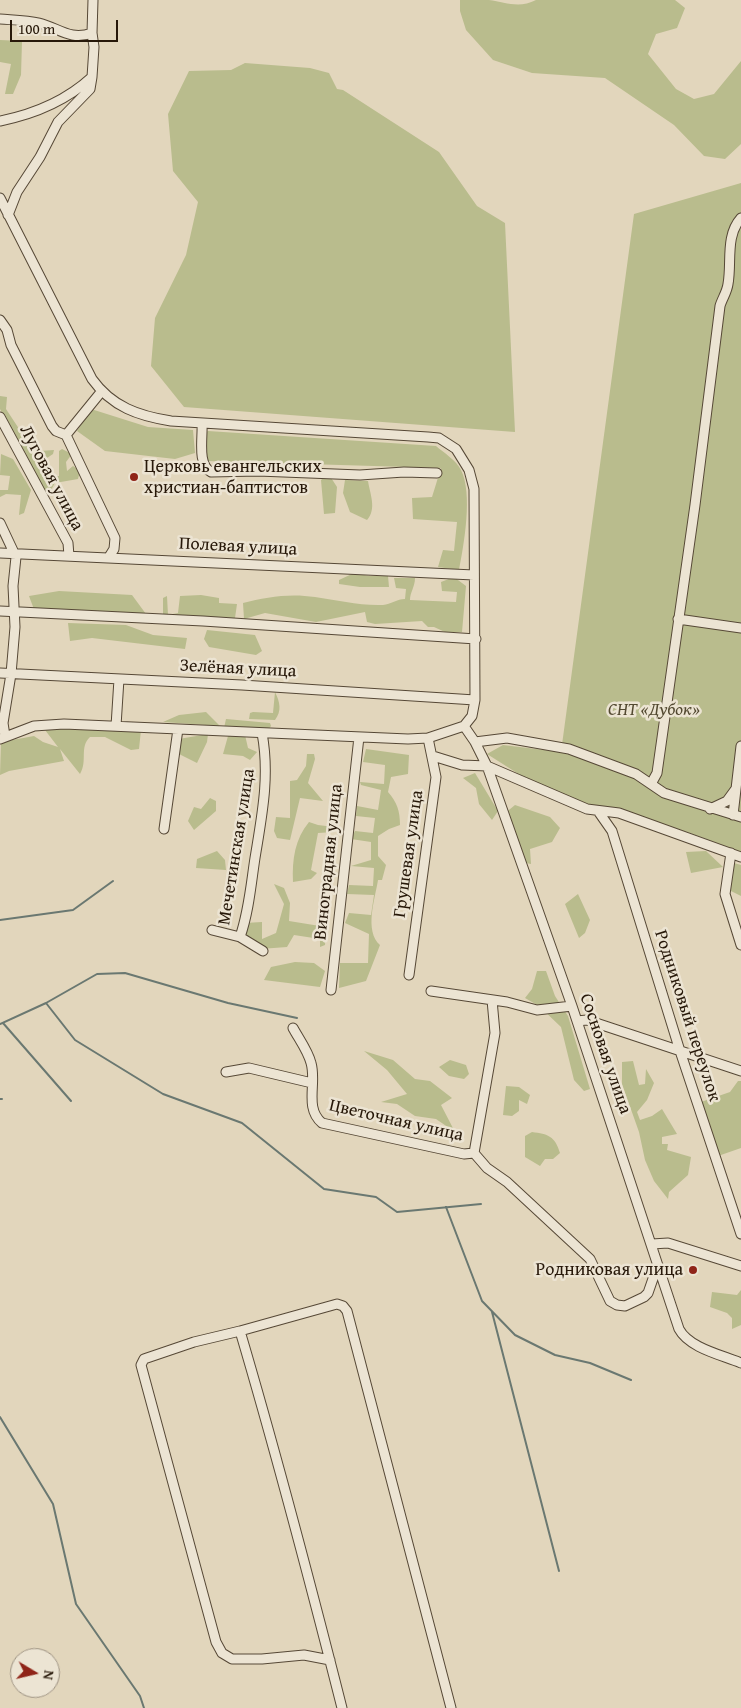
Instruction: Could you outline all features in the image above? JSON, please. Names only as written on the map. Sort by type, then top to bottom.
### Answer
[{"type":"street","points":[[8,215],[17,192],[40,157],[58,122],[90,89],[94,47],[92,33],[93,0]]},
{"type":"street","points":[[0,19],[42,24],[71,36],[78,37],[92,33]]},
{"type":"street","points":[[0,121],[29,114],[61,100],[92,77]]},
{"type":"street","points":[[0,198],[92,379],[101,392],[117,405],[143,415],[172,421],[428,437],[449,443],[464,461],[472,479],[476,639],[475,700],[472,716],[464,726],[428,738],[359,737],[48,724],[2,732],[11,674],[15,554],[0,523]]},
{"type":"street","points":[[651,784],[656,773],[695,505],[720,306],[728,282],[731,238],[734,227],[741,218]]},
{"type":"street","points":[[0,320],[8,330],[11,345],[52,426],[56,431],[66,435],[114,538],[114,549],[109,557]]},
{"type":"street","points":[[66,435],[101,392]]},
{"type":"street","name":"Луговая улица","points":[[0,417],[68,543],[69,556]]},
{"type":"street","points":[[202,424],[203,463],[207,470],[212,472],[258,470],[360,475],[404,472],[437,474]]},
{"type":"street","name":"Полевая улица","points":[[0,553],[474,575]]},
{"type":"street","points":[[0,611],[203,621],[476,639]]},
{"type":"street","points":[[678,620],[741,628]]},
{"type":"street","name":"Зелёная улица","points":[[0,673],[475,700]]},
{"type":"street","points":[[116,726],[119,679]]},
{"type":"street","name":"Сосновая улица","points":[[464,726],[475,742],[487,766],[572,1006],[683,1337],[741,1363]]},
{"type":"street","points":[[164,829],[178,729]]},
{"type":"street","name":"Мечетинская улица","points":[[212,930],[240,937],[247,914],[266,783],[266,751],[262,733]]},
{"type":"street","name":"Виноградная улица","points":[[331,990],[359,737]]},
{"type":"street","name":"Грушевая улица","points":[[409,975],[436,777],[428,738]]},
{"type":"street","points":[[475,742],[507,738],[569,748],[617,765],[651,784],[659,791],[710,809],[737,816],[736,788],[741,746]]},
{"type":"street","points":[[433,756],[462,765],[487,766],[587,809],[619,814],[741,857]]},
{"type":"street","points":[[710,809],[727,801],[736,788]]},
{"type":"street","name":"Родниковый переулок","points":[[598,811],[612,831],[680,1051],[741,1234]]},
{"type":"street","points":[[731,853],[725,894],[741,945]]},
{"type":"street","points":[[240,937],[263,951]]},
{"type":"street","points":[[431,991],[492,1000],[537,1010],[572,1006]]},
{"type":"street","points":[[492,1000],[495,1033],[474,1153],[487,1168],[507,1182],[587,1255],[610,1301],[625,1306],[644,1298],[648,1293],[656,1270],[660,1268]]},
{"type":"street","points":[[577,1021],[588,1020],[741,1071]]},
{"type":"street","name":"Цветочная улица","points":[[293,1028],[312,1064],[313,1107],[318,1119],[322,1123],[464,1154],[474,1153]]},
{"type":"street","name":"Цветочная улица","points":[[226,1072],[248,1068],[312,1083]]},
{"type":"street","points":[[652,1244],[668,1243],[741,1266]]},
{"type":"street","points":[[330,1660],[304,1654],[262,1659],[232,1659],[222,1653],[214,1632],[141,1361],[194,1342],[337,1304],[344,1306],[347,1311],[451,1708]]},
{"type":"street","points":[[240,1331],[273,1442],[342,1708]]},
{"type":"green space","points":[[460,0],[489,0],[524,4],[536,0],[675,0],[685,8],[677,28],[656,34],[648,54],[676,89],[694,99],[714,94],[741,61],[741,144],[725,159],[704,156],[674,125],[605,78],[532,73],[493,60],[466,30],[460,11]]},
{"type":"green space","points":[[0,40],[22,41],[21,75],[13,94],[5,94],[11,64],[0,62]]},
{"type":"green space","points":[[245,63],[310,68],[329,73],[337,89],[343,90],[439,152],[477,206],[505,223],[515,432],[184,407],[151,366],[155,318],[186,255],[198,202],[173,171],[168,114],[189,71],[231,70]]},
{"type":"green space","name":"СНТ «Дубок»","points":[[741,183],[741,852],[687,832],[563,802],[487,754],[503,745],[561,752],[634,214]]},
{"type":"green space","points":[[0,396],[7,397],[6,409],[29,444],[39,451],[54,450],[53,454],[47,458],[46,476],[59,476],[59,451],[62,449],[72,454],[66,462],[67,471],[73,466],[80,471],[78,479],[55,483],[45,500],[0,409]]},
{"type":"green space","points":[[91,409],[148,427],[193,430],[195,453],[175,459],[105,451],[77,431]]},
{"type":"green space","points":[[208,431],[436,446],[456,463],[465,480],[467,505],[459,570],[438,567],[443,550],[454,551],[457,522],[413,519],[412,498],[432,497],[441,468],[206,461],[202,435]]},
{"type":"green space","points":[[1,454],[13,459],[31,490],[24,513],[19,515],[21,495],[6,494],[0,497],[0,490],[8,490],[10,476],[0,475]]},
{"type":"green space","points":[[328,473],[337,487],[335,513],[324,514],[321,480]]},
{"type":"green space","points":[[345,480],[368,481],[372,511],[367,520],[350,512],[343,493]]},
{"type":"green space","points":[[354,573],[369,576],[388,576],[389,587],[360,587],[339,584],[339,580]]},
{"type":"green space","points":[[454,577],[466,586],[462,632],[445,632],[434,627],[428,627],[422,621],[375,624],[367,622],[365,612],[316,622],[265,613],[244,619],[243,603],[278,596],[296,595],[374,605],[383,605],[405,599],[406,589],[396,588],[394,578],[415,578],[410,600],[456,602],[457,592],[442,591],[441,582]]},
{"type":"green space","points":[[59,591],[132,595],[146,614],[163,615],[163,598],[167,596],[168,615],[178,613],[180,596],[201,595],[219,598],[219,603],[237,604],[235,618],[35,612],[29,596]]},
{"type":"green space","points":[[68,623],[126,625],[153,635],[187,638],[185,649],[92,638],[70,641]]},
{"type":"green space","points":[[207,630],[255,635],[262,651],[256,655],[209,647],[204,639]]},
{"type":"green space","points":[[275,692],[280,706],[275,720],[249,719],[250,713],[253,712],[273,713]]},
{"type":"green space","points":[[206,712],[220,726],[163,722],[179,715]]},
{"type":"green space","points":[[226,719],[270,723],[271,726],[268,730],[224,728]]},
{"type":"green space","points":[[65,726],[141,730],[139,749],[131,750],[105,737],[90,737],[85,745],[80,774],[60,749],[64,761],[9,771],[0,775],[1,742],[34,736],[43,742],[58,747],[45,730]]},
{"type":"green space","points":[[208,734],[207,742],[197,763],[177,753],[179,739]]},
{"type":"green space","points":[[234,734],[245,735],[248,748],[257,752],[250,760],[243,756],[223,754],[228,736]]},
{"type":"green space","points":[[366,749],[409,755],[408,774],[391,777],[388,792],[394,799],[397,807],[400,825],[378,836],[378,856],[386,865],[382,880],[378,880],[372,923],[375,939],[380,945],[366,981],[339,988],[340,963],[368,963],[369,934],[345,923],[349,913],[371,915],[374,895],[347,894],[349,885],[373,886],[374,868],[351,866],[371,860],[371,842],[351,839],[355,831],[373,833],[375,818],[356,816],[357,806],[378,810],[381,790],[361,785],[360,782],[384,784],[385,765],[363,762]]},
{"type":"green space","points":[[307,754],[314,754],[315,759],[308,783],[323,801],[300,798],[290,840],[277,838],[274,831],[276,817],[290,818],[290,781],[297,780],[306,766]]},
{"type":"green space","points":[[475,773],[498,811],[492,820],[479,804],[476,788],[463,778]]},
{"type":"green space","points":[[210,798],[216,801],[216,811],[194,830],[188,821],[194,807],[201,809]]},
{"type":"green space","points":[[515,805],[550,817],[560,828],[552,842],[530,849],[531,864],[521,862],[504,814]]},
{"type":"green space","points":[[309,822],[334,827],[334,832],[318,833],[311,870],[317,873],[311,879],[293,882],[295,850],[300,835]]},
{"type":"green space","points":[[217,851],[225,860],[226,870],[196,868],[197,859]]},
{"type":"green space","points":[[706,851],[723,867],[691,873],[686,852]]},
{"type":"green space","points":[[734,863],[741,865],[741,896],[729,890]]},
{"type":"green space","points":[[274,884],[284,888],[290,903],[289,921],[326,927],[325,945],[320,947],[320,939],[294,935],[287,947],[260,949],[245,940],[245,923],[262,922],[262,939],[276,933],[284,904]]},
{"type":"green space","points":[[578,894],[590,920],[585,933],[579,938],[565,904]]},
{"type":"green space","points":[[295,962],[314,963],[325,971],[320,987],[264,980],[271,967]]},
{"type":"green space","points":[[537,971],[546,971],[555,996],[568,1016],[590,1089],[584,1091],[574,1080],[561,1027],[539,1006],[525,998],[532,989]]},
{"type":"green space","points":[[364,1051],[393,1060],[415,1079],[430,1081],[452,1098],[441,1105],[455,1132],[436,1119],[415,1116],[397,1104],[381,1102],[407,1094],[387,1070]]},
{"type":"green space","points":[[450,1060],[466,1065],[469,1074],[464,1079],[449,1076],[439,1067]]},
{"type":"green space","points":[[633,1061],[639,1085],[645,1084],[646,1069],[654,1083],[647,1100],[637,1112],[640,1120],[652,1116],[662,1109],[677,1134],[662,1137],[662,1144],[668,1144],[667,1150],[691,1157],[688,1175],[669,1192],[668,1199],[654,1181],[645,1160],[639,1132],[622,1084],[622,1062]]},
{"type":"green space","points":[[738,1081],[741,1081],[741,1148],[718,1156],[701,1102],[730,1092]]},
{"type":"green space","points":[[506,1086],[519,1087],[530,1095],[527,1104],[519,1100],[519,1111],[512,1116],[503,1115]]},
{"type":"green space","points":[[532,1132],[553,1139],[560,1153],[553,1159],[545,1159],[540,1166],[525,1157],[525,1136]]},
{"type":"green space","points":[[741,1290],[741,1325],[732,1329],[732,1318],[727,1313],[710,1307],[712,1292],[737,1295]]},
{"type":"waterway","points":[[0,920],[73,910],[113,881]]},
{"type":"waterway","points":[[0,1024],[46,1003],[97,974],[125,973],[228,1003],[297,1018]]},
{"type":"waterway","points":[[46,1003],[75,1040],[163,1094],[242,1123],[324,1189],[376,1197],[397,1212],[481,1204]]},
{"type":"waterway","points":[[3,1023],[71,1101]]},
{"type":"waterway","points":[[446,1207],[482,1301],[515,1335],[555,1355],[590,1363],[631,1380]]},
{"type":"waterway","points":[[492,1312],[559,1571]]},
{"type":"waterway","points":[[0,1417],[53,1504],[76,1604],[140,1696],[144,1708]]},
{"type":"place","name":"Церковь евангельских христиан-баптистов","points":[[134,477]]},
{"type":"place","name":"Родниковая улица","points":[[693,1270]]}]
